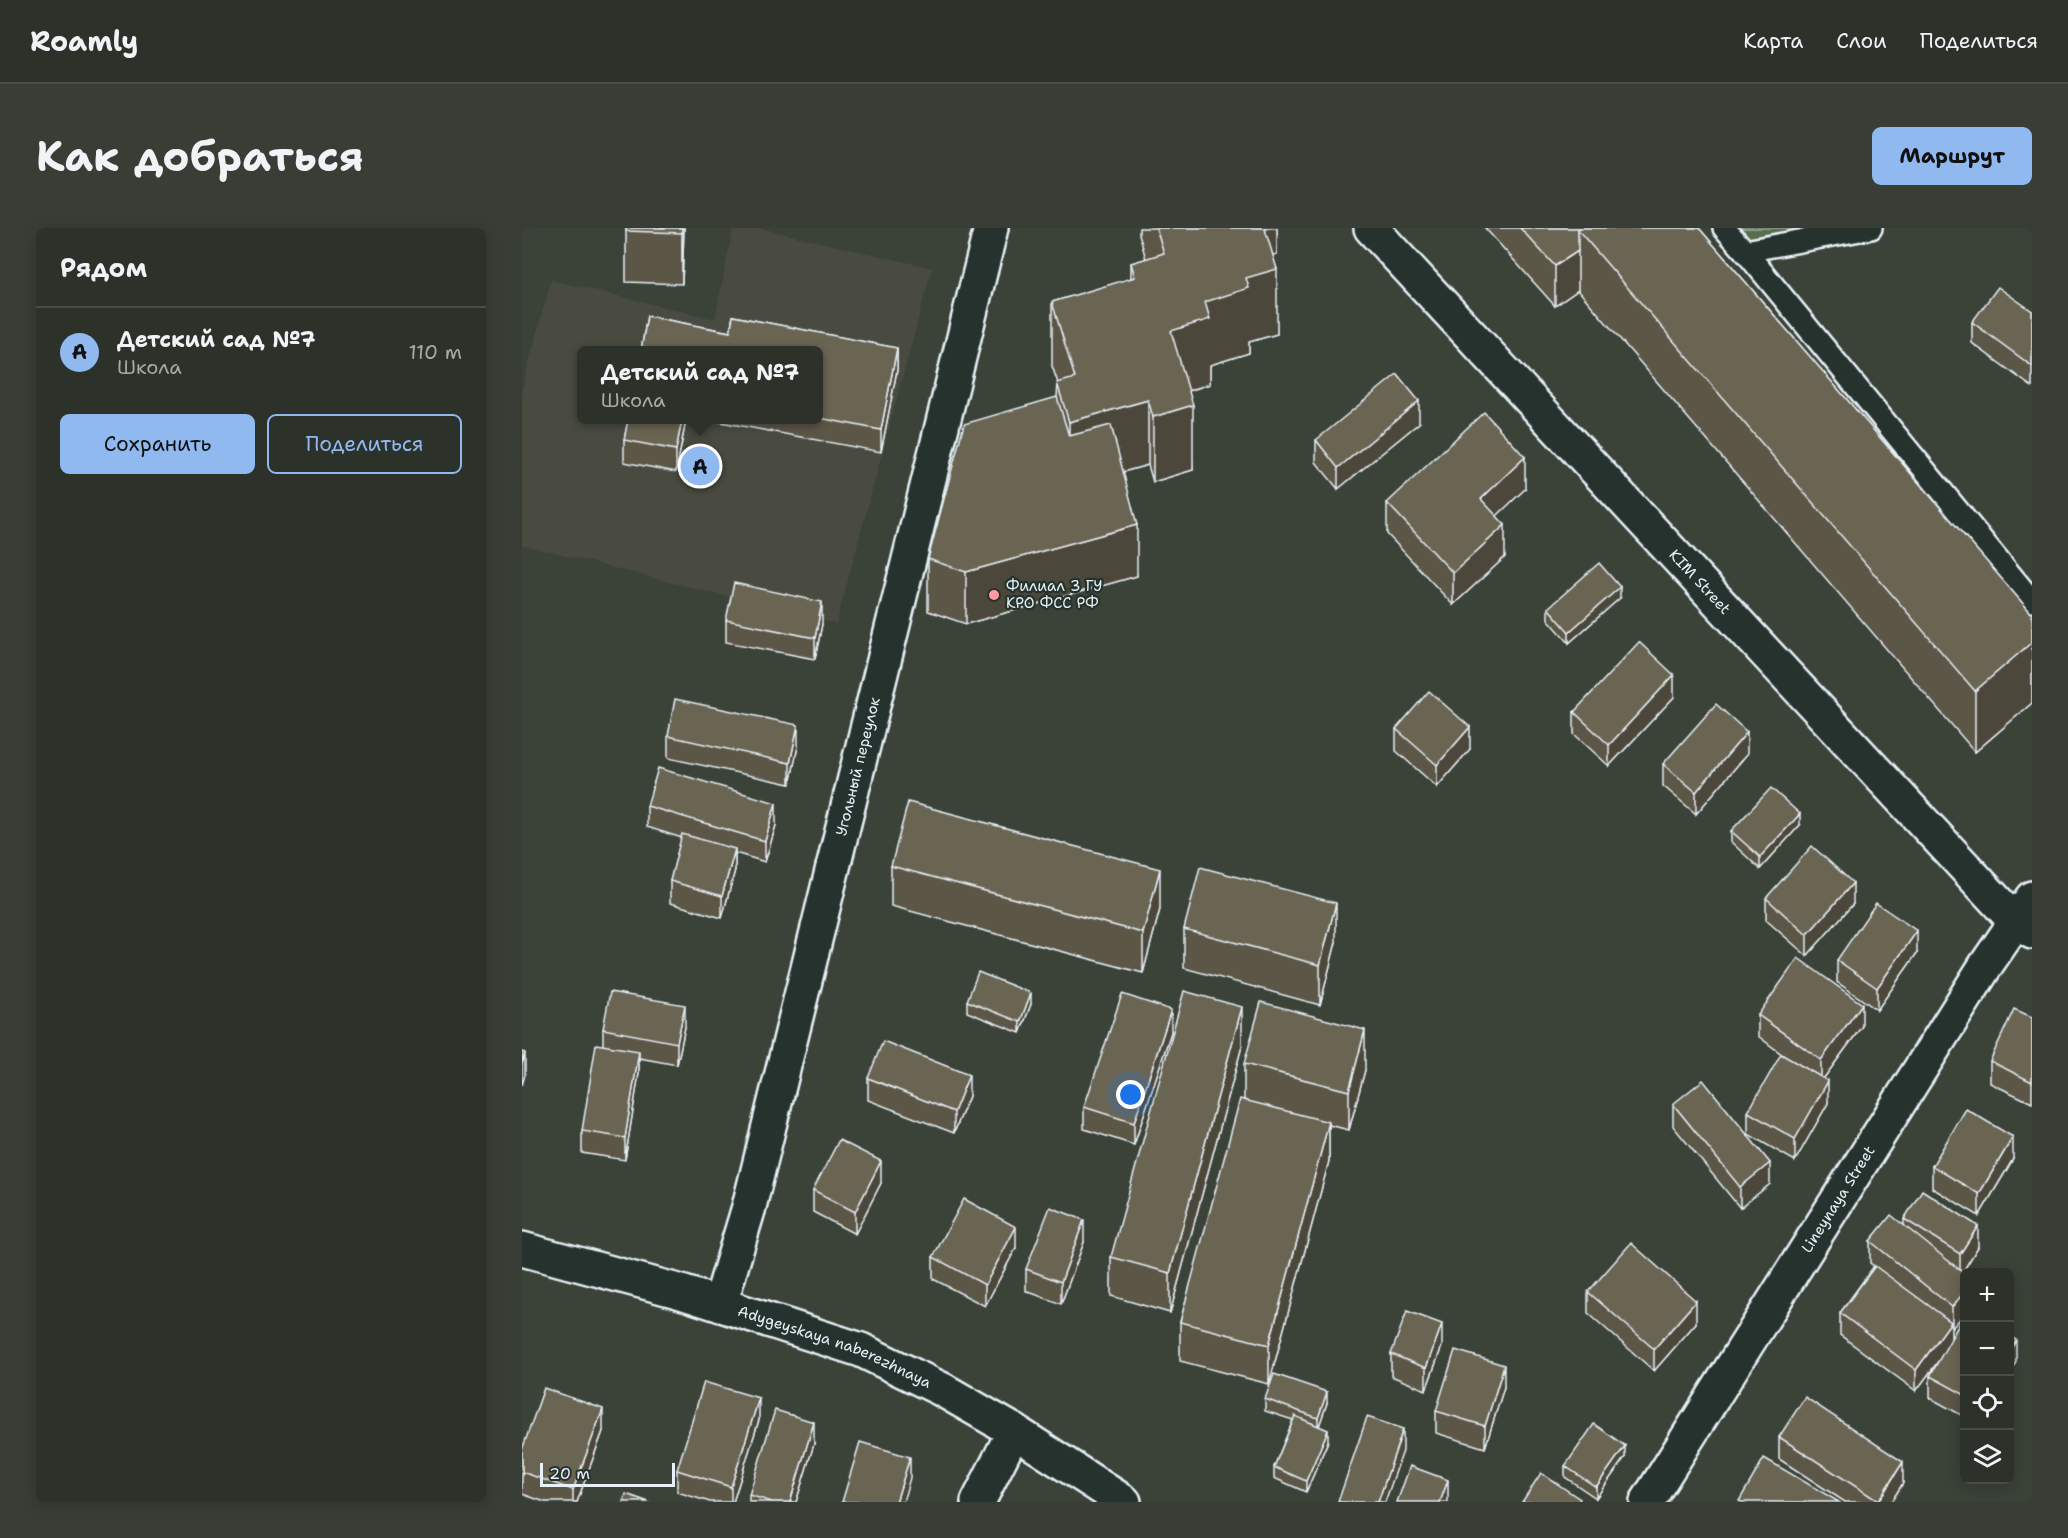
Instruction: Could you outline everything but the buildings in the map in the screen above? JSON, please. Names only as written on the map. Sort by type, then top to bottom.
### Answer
[{"type":"street","name":"Угольный переулок","points":[[720,1304],[748,1207],[991,228]]},
{"type":"street","name":"KIM Street","points":[[1371,228],[2026,917]]},
{"type":"street","name":"Lineynaya Street","points":[[1647,1502],[2026,917]]},
{"type":"street","name":"Adygeyskaya naberezhnaya","points":[[522,1249],[720,1304],[861,1350],[943,1390],[1014,1431],[1124,1502]]},
{"type":"street","points":[[978,1502],[1014,1431]]},
{"type":"lane","points":[[1724,228],[2032,601]]},
{"type":"lane","points":[[1745,251],[1871,228]]},
{"type":"shaded area","points":[[733,228],[760,228],[932,268],[836,624],[522,545],[522,388],[551,280],[715,319]]},
{"type":"green space","points":[[1738,228],[1801,228],[1749,242]]},
{"type":"place","name":"Детский сад №7","points":[[700,466]]},
{"type":"place","name":"Филиал 3 ГУ КРО ФСС РФ","points":[[994,595]]}]
